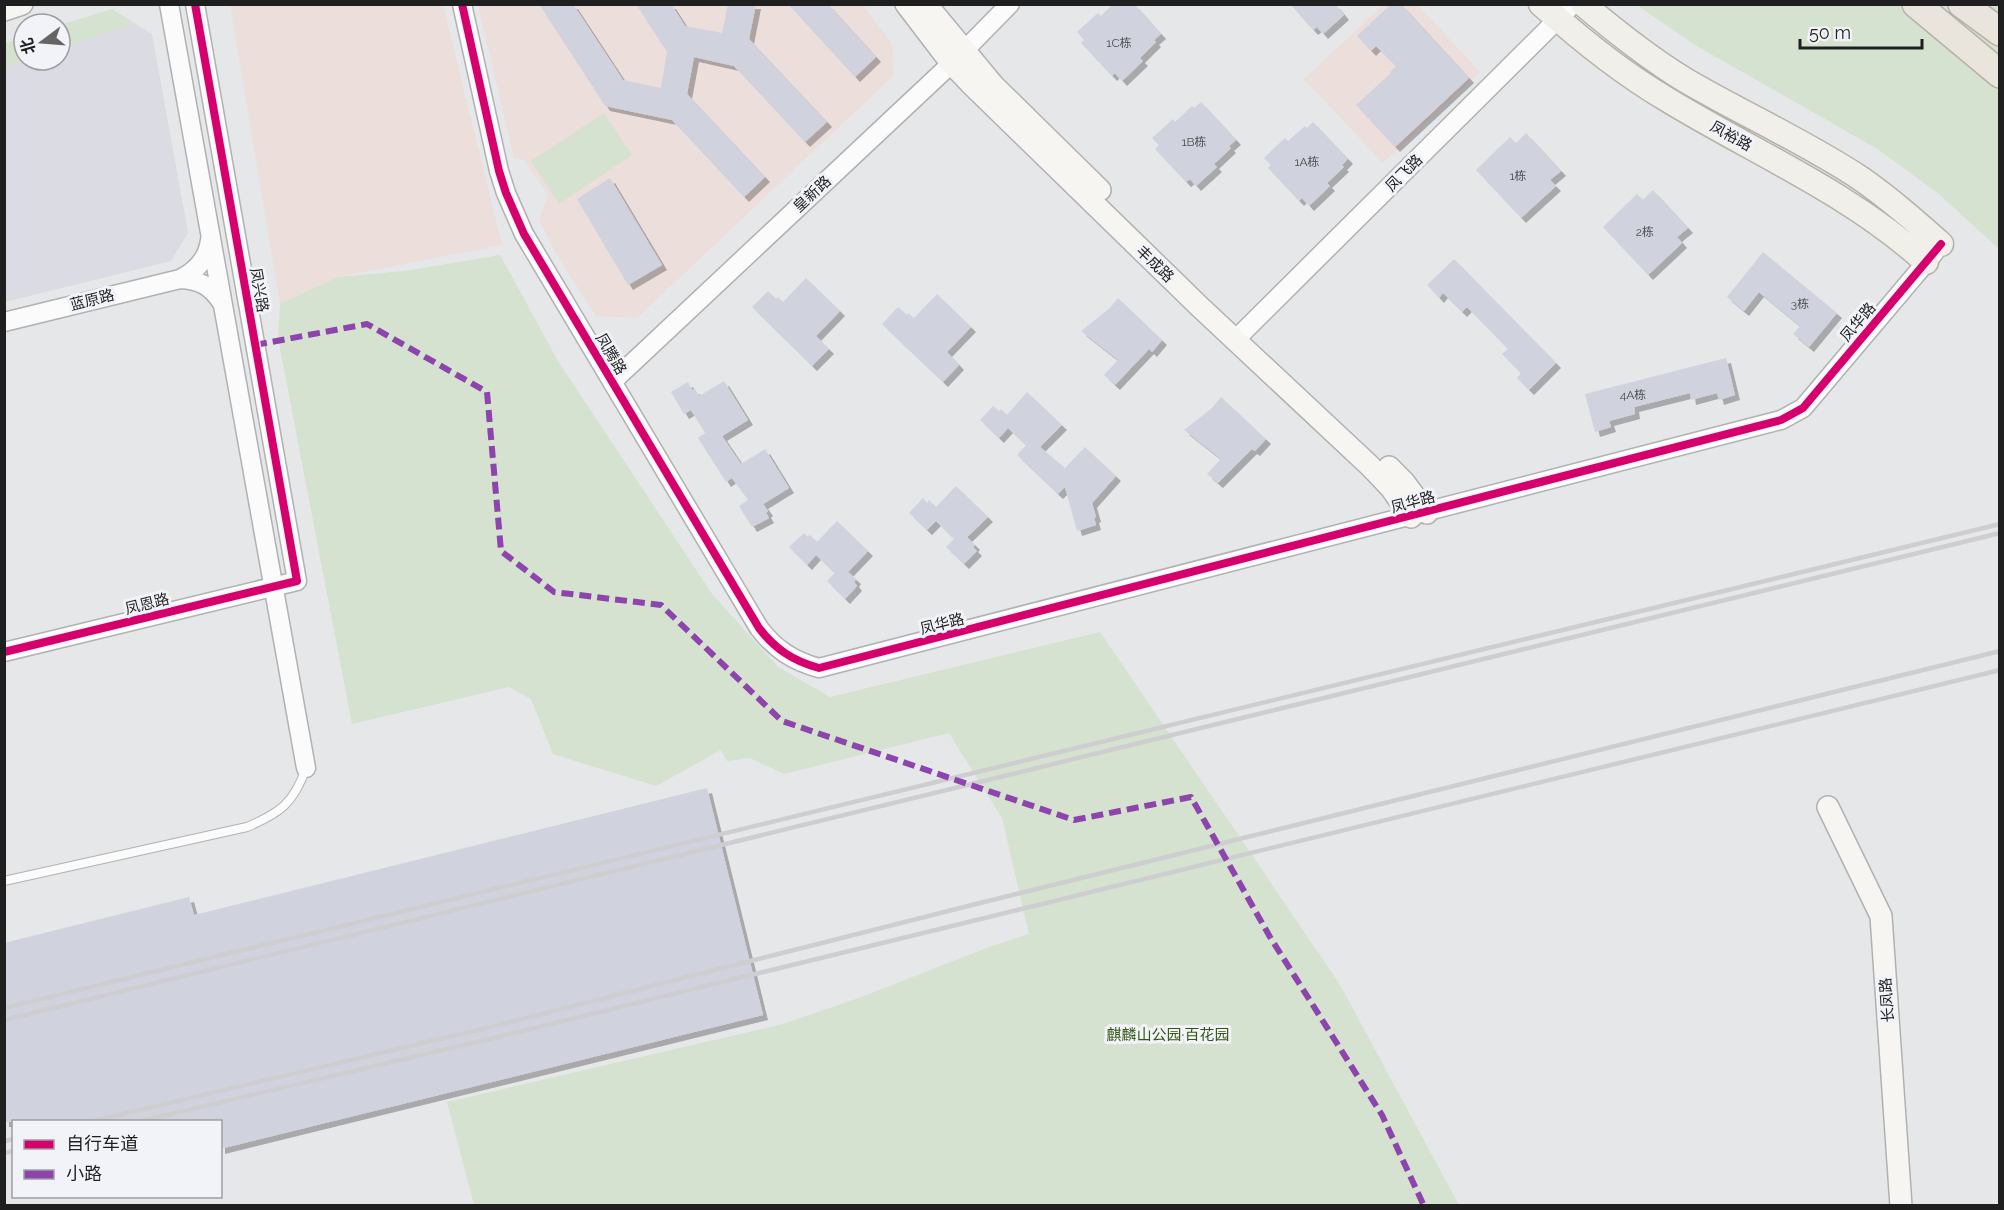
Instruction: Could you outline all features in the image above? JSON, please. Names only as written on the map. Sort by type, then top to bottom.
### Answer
[{"type":"highway","points":[[1916,4],[2000,74]]},
{"type":"highway","points":[[1962,4],[2000,33]]},
{"type":"main road","points":[[4,10],[22,4]]},
{"type":"main road","name":"丰成路","points":[[906,4],[958,57],[993,85],[1134,224],[1240,335],[1404,482],[1419,515]]},
{"type":"main road","name":"丰成路","points":[[926,4],[958,57]]},
{"type":"main road","name":"凤裕路","points":[[1540,4],[1566,13],[1622,71],[1668,100],[1836,195],[1882,227],[1934,253]]},
{"type":"main road","name":"凤裕路","points":[[1583,4],[1610,27],[1683,79],[1860,178],[1917,222],[1934,253]]},
{"type":"main road","name":"长凤路","points":[[1828,807],[1881,916],[1901,1206]]},
{"type":"street","points":[[168,4],[306,768]]},
{"type":"street","name":"凤兴路","points":[[195,4],[297,581]]},
{"type":"street","name":"凤腾路","points":[[462,4],[493,149],[506,193],[530,244],[759,628],[766,638],[783,653],[794,660],[819,668]]},
{"type":"street","name":"皇新路","points":[[612,382],[958,57],[1010,4]]},
{"type":"street","name":"凤飞路","points":[[1240,335],[1566,13]]},
{"type":"street","name":"蓝原路","points":[[4,322],[180,279],[190,274],[204,258],[209,248],[210,236]]},
{"type":"street","name":"凤华路","points":[[819,668],[1782,420],[1803,408],[1934,253]]},
{"type":"street","name":"蓝原路","points":[[180,279],[202,282],[222,303]]},
{"type":"street","name":"凤恩路","points":[[4,652],[297,581]]},
{"type":"lane","points":[[4,881],[247,827],[268,818],[287,804],[299,788],[306,768]]},
{"type":"shaded area","points":[[1384,4],[1418,5],[1480,72],[1383,163],[1304,79]]},
{"type":"shaded area","points":[[230,5],[443,5],[502,245],[338,277],[280,304]]},
{"type":"shaded area","points":[[478,5],[863,5],[892,44],[894,75],[637,318],[596,316],[554,250],[539,220],[548,194],[524,160],[514,158]]},
{"type":"shaded area","points":[[134,23],[152,34],[188,233],[171,261],[5,302],[4,67],[12,64],[12,72],[72,72],[72,44]]},
{"type":"green space","points":[[1637,5],[1999,5],[1999,249],[1939,194],[1879,150],[1695,45]]},
{"type":"green space","points":[[112,9],[134,23],[72,44],[72,21]]},
{"type":"green space","points":[[12,41],[12,64],[5,67],[5,43]]},
{"type":"green space","points":[[604,113],[632,155],[559,204],[531,161]]},
{"type":"green space","name":"麒麟山公园·百花园","points":[[500,255],[558,361],[712,594],[778,667],[830,697],[1100,632],[1339,983],[1459,1205],[474,1205],[447,1102],[783,1024],[1029,934],[1002,818],[949,733],[784,774],[750,758],[727,761],[721,750],[656,786],[553,754],[531,699],[509,687],[352,724],[278,338],[280,304],[338,277],[405,271]]},
{"type":"building","points":[[539,4],[573,4],[623,80],[661,88],[667,52],[636,4],[671,4],[685,26],[722,33],[728,4],[756,4],[749,39],[827,122],[805,142],[734,66],[694,57],[687,94],[765,177],[744,197],[672,120],[605,106]]},
{"type":"building","points":[[788,4],[828,4],[876,57],[855,77]]},
{"type":"building","points":[[1113,4],[1134,4],[1161,34],[1140,58],[1143,61],[1122,81],[1115,73],[1112,76],[1081,43],[1084,40],[1077,32],[1098,13],[1101,16]]},
{"type":"building","points":[[1290,4],[1335,4],[1344,15],[1323,34],[1317,27],[1313,30]]},
{"type":"building","points":[[1391,4],[1401,4],[1469,78],[1395,147],[1356,105],[1396,66],[1376,46],[1371,51],[1357,36]]},
{"type":"building","points":[[1201,102],[1236,140],[1214,164],[1217,167],[1196,186],[1190,179],[1186,182],[1155,149],[1159,145],[1152,138],[1173,119],[1175,122],[1192,106],[1194,108]]},
{"type":"building","points":[[1313,122],[1348,159],[1342,165],[1344,167],[1327,183],[1330,186],[1309,206],[1302,198],[1299,201],[1268,168],[1271,165],[1264,158],[1285,138],[1288,141]]},
{"type":"building","points":[[1526,133],[1561,171],[1550,180],[1556,186],[1521,218],[1476,170],[1510,137],[1516,143]]},
{"type":"building","points":[[610,178],[662,265],[628,285],[577,199]]},
{"type":"building","points":[[1653,190],[1688,228],[1677,237],[1682,243],[1648,275],[1603,227],[1637,194],[1643,200]]},
{"type":"building","points":[[1763,252],[1837,313],[1809,347],[1793,334],[1800,326],[1759,292],[1744,311],[1727,297]]},
{"type":"building","points":[[1454,259],[1556,363],[1529,390],[1517,378],[1521,373],[1502,354],[1508,349],[1467,307],[1462,312],[1443,293],[1439,298],[1427,285]]},
{"type":"building","points":[[806,278],[840,311],[816,336],[829,349],[812,366],[752,307],[768,291],[783,302]]},
{"type":"building","points":[[937,294],[971,327],[947,352],[959,365],[943,382],[882,324],[898,307],[914,318]]},
{"type":"building","points":[[1118,298],[1162,340],[1152,352],[1149,349],[1115,385],[1104,375],[1118,360],[1081,331],[1109,309]]},
{"type":"building","points":[[1726,358],[1735,395],[1719,400],[1717,393],[1691,400],[1690,393],[1634,407],[1635,414],[1609,421],[1611,427],[1595,432],[1585,394]]},
{"type":"building","points":[[724,381],[748,420],[722,436],[741,464],[765,449],[789,488],[763,504],[768,511],[766,513],[769,518],[752,527],[739,506],[748,500],[732,478],[726,482],[698,438],[705,433],[691,410],[684,414],[671,392],[688,382],[699,396]]},
{"type":"building","points":[[1027,392],[1062,425],[1040,447],[1065,468],[1085,447],[1116,476],[1092,503],[1096,525],[1077,531],[1065,487],[1058,494],[1017,455],[1026,445],[1008,428],[999,438],[980,420],[993,406],[999,411],[1001,409],[1007,415]]},
{"type":"building","points":[[1221,397],[1266,439],[1255,451],[1252,449],[1218,483],[1207,474],[1221,459],[1184,430],[1212,408]]},
{"type":"building","points":[[956,486],[988,517],[967,537],[975,545],[973,547],[977,551],[964,564],[946,547],[954,539],[936,521],[927,530],[909,513],[923,498],[927,503],[929,500],[936,507]]},
{"type":"building","points":[[837,521],[868,551],[848,572],[856,579],[854,582],[857,586],[845,599],[827,581],[835,573],[816,555],[807,565],[789,547],[804,533],[817,542]]},
{"type":"building","points":[[707,788],[763,1015],[222,1149],[222,1120],[12,1120],[12,1122],[4,1122],[4,943],[189,897],[194,915]]},
{"type":"railway","points":[[4,1008],[2000,524]]},
{"type":"railway","points":[[4,1020],[2000,533]]},
{"type":"railway","points":[[97,1120],[478,1030],[968,906],[2000,651]]},
{"type":"railway","points":[[145,1120],[481,1041],[2000,670]]},
{"type":"railway","points":[[4,1141],[12,1139]]},
{"type":"railway","points":[[4,1153],[12,1151]]},
{"type":"marked path","points":[[255,345],[367,324],[487,392],[501,551],[554,592],[661,605],[782,721],[1074,820],[1191,797],[1270,937],[1382,1115],[1424,1206]]},
{"type":"cycle path","points":[[4,652],[297,581],[195,4]]},
{"type":"cycle path","points":[[462,4],[499,171],[524,234],[759,628],[785,653],[819,668],[1781,420],[1803,408],[1941,244]]}]
